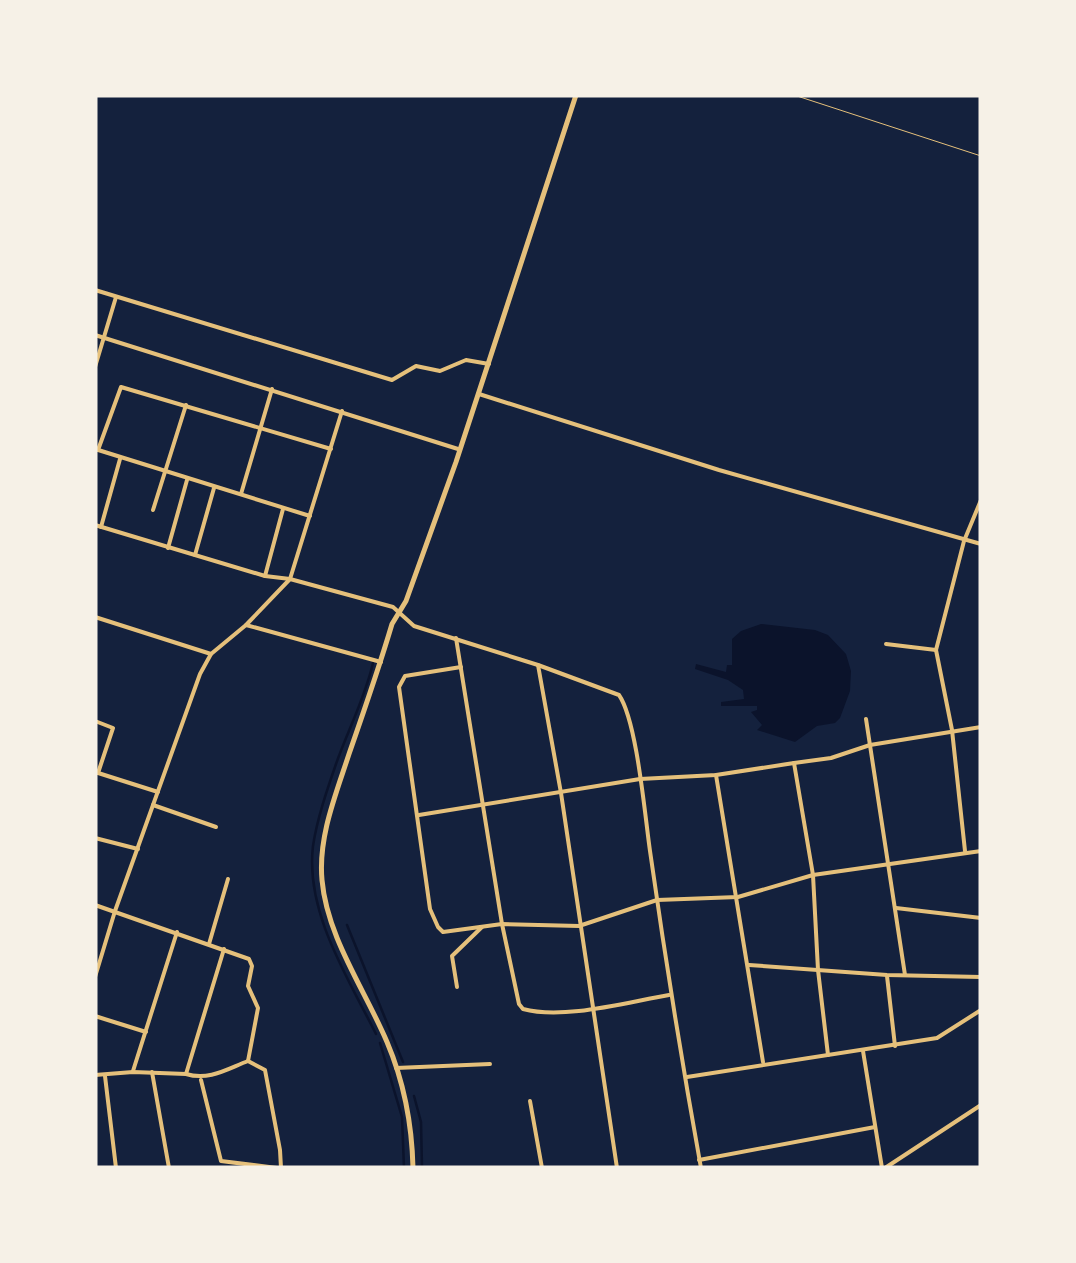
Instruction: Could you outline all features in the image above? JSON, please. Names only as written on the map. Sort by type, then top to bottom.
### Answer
[{"type":"street","points":[[413,1168],[411,1130],[396,1068],[340,943],[322,878],[322,854],[336,792],[392,624],[400,613],[479,394],[576,95]]},
{"type":"street","points":[[95,290],[392,380],[416,366],[440,371],[466,360],[489,364]]},
{"type":"street","points":[[95,367],[116,297]]},
{"type":"street","points":[[95,336],[458,449]]},
{"type":"street","points":[[310,516],[96,450],[121,387],[331,449]]},
{"type":"street","points":[[241,494],[272,389]]},
{"type":"street","points":[[479,394],[719,470],[981,544]]},
{"type":"street","points":[[153,510],[186,405]]},
{"type":"street","points":[[95,977],[200,674],[211,654],[290,580],[342,410]]},
{"type":"street","points":[[120,459],[98,526],[265,576],[393,608],[414,626],[619,695],[626,707],[640,779],[670,994],[701,1168]]},
{"type":"street","points":[[168,548],[188,479]]},
{"type":"street","points":[[195,555],[214,487]]},
{"type":"street","points":[[965,851],[952,730],[936,650],[964,542],[981,500]]},
{"type":"street","points":[[265,576],[284,508]]},
{"type":"street","points":[[95,617],[211,654]]},
{"type":"street","points":[[246,624],[381,662]]},
{"type":"street","points":[[456,638],[502,924],[519,1004],[537,1012],[592,1008],[670,994]]},
{"type":"street","points":[[886,644],[936,650]]},
{"type":"street","points":[[538,665],[617,1168]]},
{"type":"street","points":[[460,666],[400,680],[430,908],[438,928],[444,932],[502,924],[578,926],[657,900],[738,897],[812,875],[981,851]]},
{"type":"street","points":[[866,719],[905,975]]},
{"type":"street","points":[[95,721],[113,728],[97,772],[158,792]]},
{"type":"street","points":[[418,815],[640,779],[716,775],[794,764],[831,758],[870,745],[981,727]]},
{"type":"street","points":[[794,764],[812,875],[828,1056]]},
{"type":"street","points":[[716,775],[764,1064]]},
{"type":"street","points":[[153,805],[216,827]]},
{"type":"street","points":[[95,838],[138,849]]},
{"type":"street","points":[[208,944],[228,879]]},
{"type":"street","points":[[95,905],[252,962],[248,986],[258,1008],[248,1060]]},
{"type":"street","points":[[896,908],[981,918]]},
{"type":"street","points":[[457,987],[452,956],[482,928]]},
{"type":"street","points":[[133,1072],[177,932]]},
{"type":"street","points":[[186,1074],[224,950]]},
{"type":"street","points":[[748,965],[981,977]]},
{"type":"street","points":[[887,975],[895,1046]]},
{"type":"street","points":[[685,1077],[937,1038],[981,1010]]},
{"type":"street","points":[[95,1016],[146,1032]]},
{"type":"street","points":[[863,1051],[883,1168],[981,1105]]},
{"type":"street","points":[[95,1076],[152,1072],[200,1078],[248,1060],[260,1065],[268,1075],[279,1168],[221,1161],[200,1078]]},
{"type":"street","points":[[396,1068],[490,1064]]},
{"type":"street","points":[[152,1072],[169,1168]]},
{"type":"street","points":[[106,1076],[116,1168]]},
{"type":"street","points":[[530,1101],[542,1168]]},
{"type":"street","points":[[700,1160],[875,1127]]},
{"type":"lane","points":[[794,95],[981,156]]},
{"type":"water","points":[[761,624],[815,630],[828,635],[846,654],[851,671],[850,691],[835,723],[817,726],[795,742],[757,730],[762,725],[751,712],[757,706],[721,706],[721,702],[744,699],[743,690],[728,680],[695,669],[696,664],[726,672],[727,665],[732,665],[732,639]]},
{"type":"waterway","points":[[373,663],[323,805],[313,846],[312,871],[331,944],[376,1034]]},
{"type":"waterway","points":[[347,925],[403,1062]]},
{"type":"waterway","points":[[380,1043],[402,1117],[404,1168]]},
{"type":"waterway","points":[[414,1096],[421,1122],[422,1168]]}]
